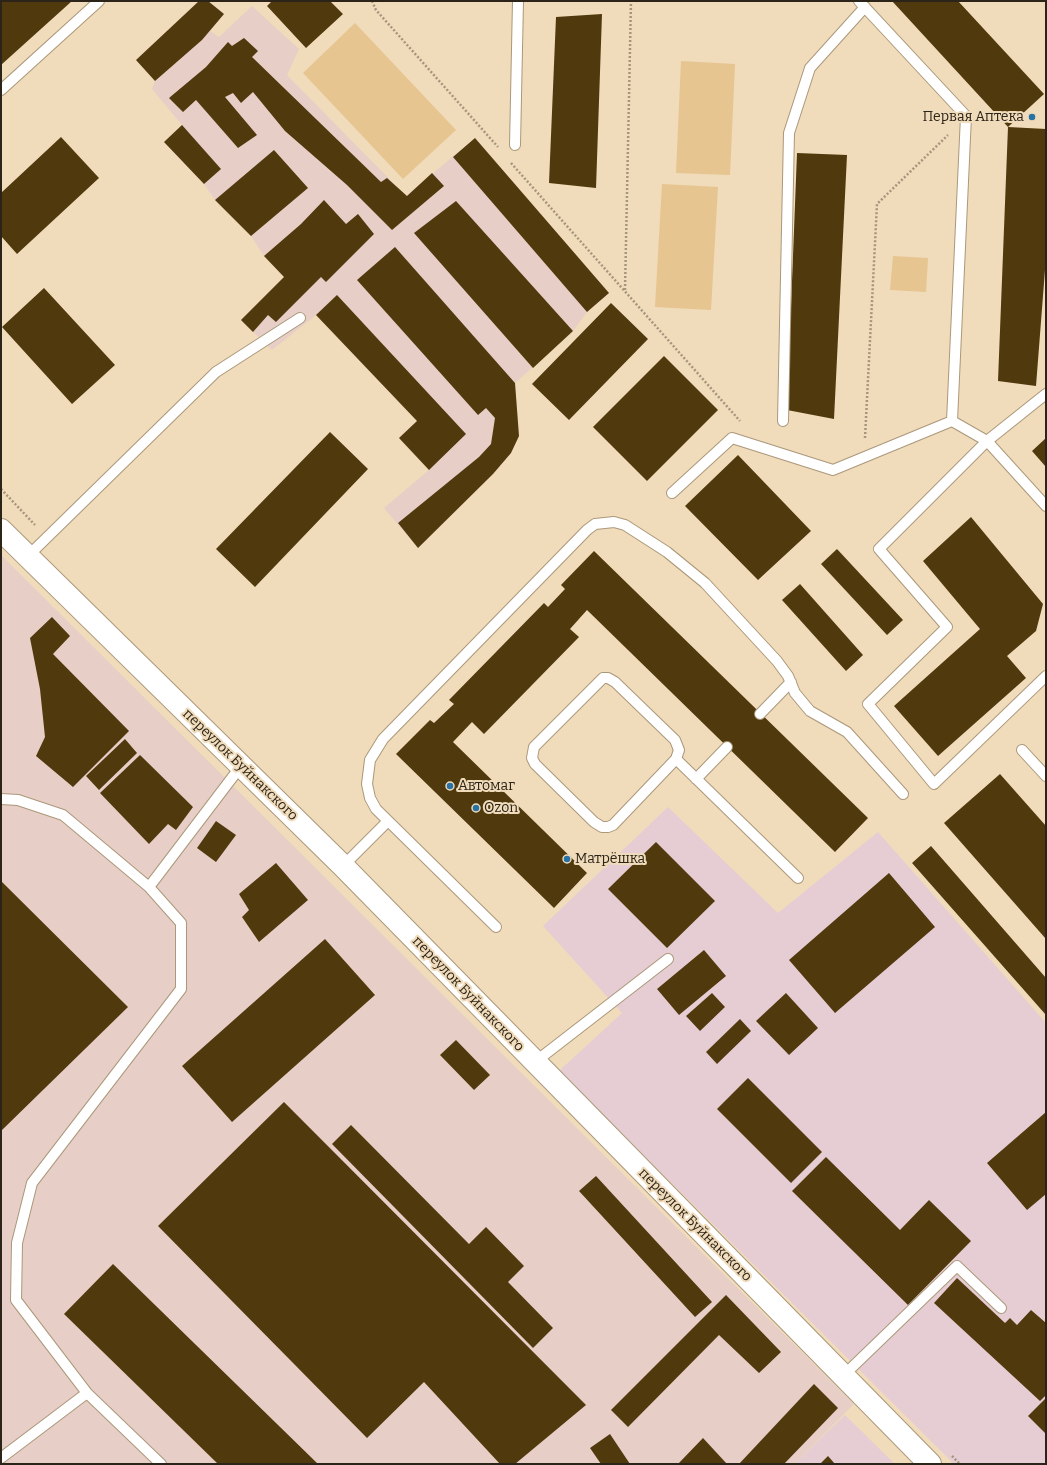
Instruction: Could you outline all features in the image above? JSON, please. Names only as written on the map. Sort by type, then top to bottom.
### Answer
[{"type":"street","name":"переулок Буйнакского","points":[[1,530],[344,866],[930,1464]]},
{"type":"lane","points":[[1,90],[99,1]]},
{"type":"lane","points":[[515,145],[518,1]]},
{"type":"lane","points":[[783,421],[789,133],[810,68],[862,4],[966,116],[952,421]]},
{"type":"lane","points":[[28,556],[216,372],[300,318]]},
{"type":"lane","points":[[1046,394],[987,441],[880,549],[947,627],[868,704],[934,784],[1046,676]]},
{"type":"lane","points":[[952,421],[987,441],[1046,506]]},
{"type":"lane","points":[[672,493],[732,438],[833,470],[952,421]]},
{"type":"lane","points":[[496,927],[376,809],[370,798],[367,784],[367,771],[374,750],[382,739],[576,541],[596,524],[614,522],[625,525],[686,566],[721,598],[752,632],[784,670],[795,693],[810,710],[847,732],[903,794]]},
{"type":"lane","points":[[602,678],[608,678],[615,682],[675,740],[679,750],[676,760],[613,825],[602,827],[594,822],[535,764],[532,753],[534,747],[597,682],[602,678]]},
{"type":"lane","points":[[760,714],[791,682]]},
{"type":"lane","points":[[696,779],[727,747]]},
{"type":"lane","points":[[1022,750],[1046,776]]},
{"type":"lane","points":[[676,760],[798,878]]},
{"type":"lane","points":[[149,887],[241,766]]},
{"type":"lane","points":[[1,799],[18,800],[63,815],[149,887],[181,923],[181,989],[32,1183],[17,1243],[16,1300],[87,1393],[162,1464]]},
{"type":"lane","points":[[344,866],[388,821]]},
{"type":"lane","points":[[535,1062],[668,959]]},
{"type":"lane","points":[[843,1376],[957,1266],[1001,1308]]},
{"type":"lane","points":[[1,1458],[87,1393]]},
{"type":"path","points":[[372,1],[376,10],[503,153]]},
{"type":"path","points":[[625,291],[631,1]]},
{"type":"path","points":[[865,445],[877,204],[966,116]]},
{"type":"path","points":[[508,159],[741,421]]},
{"type":"shaded area","points":[[199,1],[208,1],[224,14],[210,31],[219,37],[252,6],[299,49],[287,75],[406,196],[475,138],[609,293],[587,312],[573,331],[515,383],[519,436],[511,453],[493,474],[418,548],[384,508],[429,470],[399,438],[417,421],[316,315],[272,350],[241,320],[284,277],[264,256],[251,236],[215,200],[204,184],[164,142],[182,125],[152,89],[155,81],[136,60]]},
{"type":"shaded area","points":[[355,23],[456,130],[403,179],[303,73]]},
{"type":"shaded area","points":[[681,61],[735,64],[730,175],[676,173]]},
{"type":"shaded area","points":[[662,184],[718,187],[711,310],[655,307]]},
{"type":"shaded area","points":[[893,256],[928,258],[926,292],[890,290]]},
{"type":"shaded area","points":[[1,555],[854,1404],[794,1464],[1,1464]]},
{"type":"shaded area","points":[[668,807],[778,913],[878,832],[1046,1023],[1046,1464],[954,1464],[559,1071],[622,1013],[543,926]]},
{"type":"shaded area","points":[[845,1415],[895,1464],[794,1464]]},
{"type":"building","points":[[1,1],[72,1],[1,65]]},
{"type":"building","points":[[199,1],[208,1],[224,14],[202,40],[155,81],[136,60]]},
{"type":"building","points":[[272,1],[330,1],[343,14],[306,48],[267,6]]},
{"type":"building","points":[[892,1],[958,1],[1044,94],[1008,127]]},
{"type":"building","points":[[602,14],[596,188],[549,183],[556,17]]},
{"type":"building","points":[[244,38],[258,51],[252,57],[381,182],[387,178],[407,196],[432,173],[444,186],[392,230],[347,185],[285,131],[253,92],[241,103],[233,93],[225,97],[257,135],[238,148],[196,100],[183,112],[169,98],[206,67],[228,42],[232,46]]},
{"type":"building","points":[[182,125],[221,169],[204,184],[164,142]]},
{"type":"building","points":[[1008,127],[1046,129],[1046,257],[1036,386],[998,381]]},
{"type":"building","points":[[61,137],[99,178],[17,254],[1,236],[1,193]]},
{"type":"building","points":[[475,138],[609,293],[587,312],[453,157]]},
{"type":"building","points":[[274,150],[308,188],[251,236],[215,200]]},
{"type":"building","points":[[797,153],[847,155],[834,419],[787,410]]},
{"type":"building","points":[[324,200],[346,224],[358,214],[374,234],[326,282],[321,277],[276,322],[268,315],[253,332],[241,320],[284,277],[264,256],[301,224]]},
{"type":"building","points":[[456,201],[573,331],[533,368],[414,233]]},
{"type":"building","points":[[395,247],[515,383],[519,436],[511,453],[493,474],[418,548],[398,523],[479,457],[491,444],[495,418],[486,408],[478,415],[357,280]]},
{"type":"building","points":[[44,288],[115,365],[72,404],[2,327]]},
{"type":"building","points":[[337,295],[466,434],[429,470],[399,438],[417,421],[316,315]]},
{"type":"building","points":[[611,303],[648,339],[569,420],[532,384]]},
{"type":"building","points":[[664,356],[718,410],[647,481],[593,427]]},
{"type":"building","points":[[330,432],[368,469],[255,587],[216,549]]},
{"type":"building","points":[[1046,438],[1046,467],[1032,451]]},
{"type":"building","points":[[738,455],[811,531],[758,580],[685,506]]},
{"type":"building","points":[[971,517],[1043,604],[1036,631],[1007,656],[1026,678],[938,756],[894,706],[980,629],[923,561]]},
{"type":"building","points":[[837,549],[903,620],[887,635],[821,564]]},
{"type":"building","points":[[594,551],[868,818],[835,852],[587,610],[570,629],[579,637],[484,734],[472,722],[453,742],[587,873],[554,908],[396,754],[430,720],[434,723],[454,704],[449,700],[544,603],[548,607],[565,589],[561,585]]},
{"type":"building","points":[[800,584],[863,655],[846,671],[782,600]]},
{"type":"building","points":[[52,617],[70,636],[53,654],[129,731],[73,787],[36,756],[45,737],[40,689],[30,638]]},
{"type":"building","points":[[125,739],[137,753],[99,790],[86,776]]},
{"type":"building","points":[[140,755],[193,807],[176,830],[168,824],[149,844],[100,793]]},
{"type":"building","points":[[1000,774],[1046,826],[1046,939],[944,823]]},
{"type":"building","points":[[216,821],[236,835],[216,862],[197,848]]},
{"type":"building","points":[[656,842],[715,901],[667,948],[608,889]]},
{"type":"building","points":[[931,846],[1046,978],[1046,1015],[912,863]]},
{"type":"building","points":[[276,863],[308,900],[259,942],[242,917],[249,910],[239,894]]},
{"type":"building","points":[[889,873],[935,927],[835,1013],[789,960]]},
{"type":"building","points":[[1,881],[128,1007],[1,1131]]},
{"type":"building","points":[[325,939],[375,995],[232,1122],[182,1066]]},
{"type":"building","points":[[704,950],[726,976],[679,1015],[657,989]]},
{"type":"building","points":[[712,993],[725,1007],[700,1031],[686,1016]]},
{"type":"building","points":[[786,993],[818,1028],[789,1055],[756,1021]]},
{"type":"building","points":[[740,1019],[751,1031],[717,1064],[706,1052]]},
{"type":"building","points":[[456,1040],[490,1075],[474,1090],[440,1055]]},
{"type":"building","points":[[748,1078],[822,1152],[791,1183],[717,1109]]},
{"type":"building","points":[[284,1102],[586,1405],[515,1464],[500,1464],[424,1382],[367,1438],[158,1226]]},
{"type":"building","points":[[1046,1112],[1046,1194],[1027,1210],[987,1163]]},
{"type":"building","points":[[351,1125],[469,1244],[486,1227],[524,1266],[508,1282],[553,1328],[533,1348],[332,1144]]},
{"type":"building","points":[[826,1157],[900,1230],[929,1200],[971,1241],[908,1305],[792,1191]]},
{"type":"building","points":[[596,1176],[712,1302],[695,1317],[579,1191]]},
{"type":"building","points":[[113,1264],[318,1464],[218,1464],[64,1314]]},
{"type":"building","points":[[957,1278],[1005,1323],[1010,1318],[1017,1325],[1031,1310],[1046,1323],[1046,1395],[1040,1401],[934,1303]]},
{"type":"building","points":[[726,1295],[781,1352],[759,1373],[719,1335],[628,1427],[611,1410]]},
{"type":"building","points":[[814,1384],[838,1408],[784,1464],[739,1464]]},
{"type":"building","points":[[1046,1398],[1046,1434],[1028,1416]]},
{"type":"building","points":[[610,1434],[630,1464],[601,1464],[590,1448]]},
{"type":"building","points":[[703,1438],[727,1464],[678,1464]]},
{"type":"building","points":[[828,1456],[835,1464],[820,1464]]},
{"type":"place","name":"Первая Аптека","points":[[1032,117]]},
{"type":"place","name":"Автомаг","points":[[450,786]]},
{"type":"place","name":"Ozon","points":[[476,808]]},
{"type":"place","name":"Матрёшка","points":[[567,859]]}]
